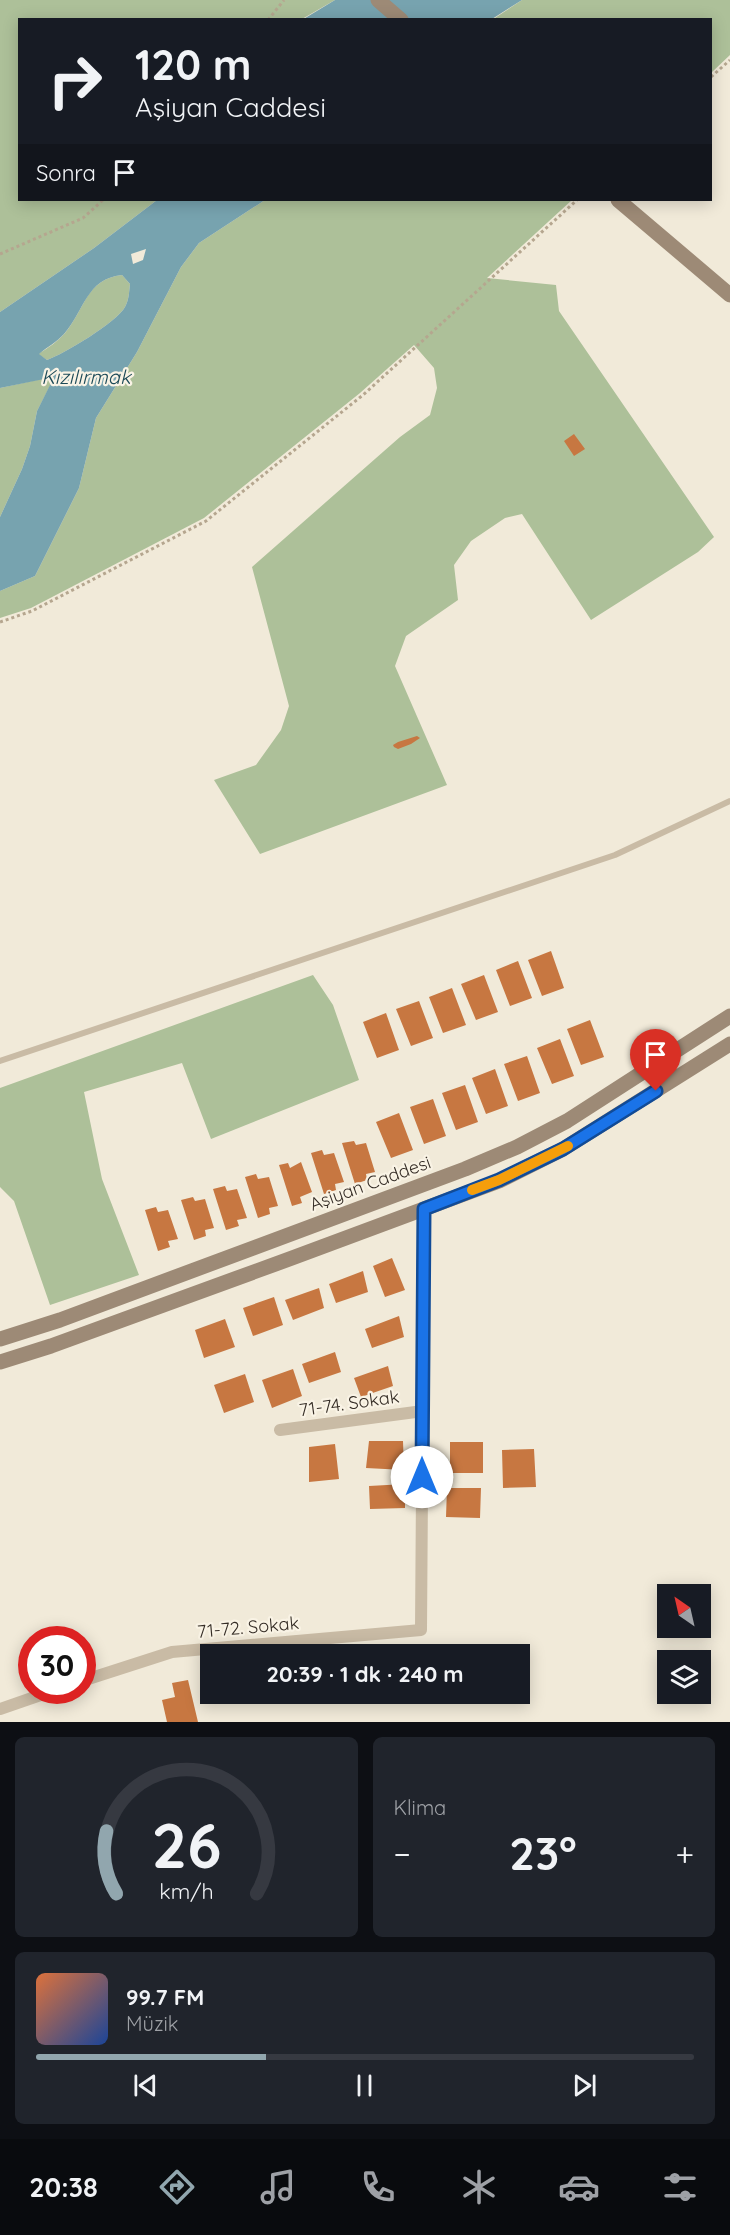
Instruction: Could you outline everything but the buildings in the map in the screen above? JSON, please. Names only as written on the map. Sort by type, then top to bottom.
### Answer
[{"type":"street","points":[[378,0],[399,18]]},
{"type":"street","points":[[390,0],[412,18]]},
{"type":"street","points":[[619,201],[730,281]]},
{"type":"street","points":[[633,201],[730,295]]},
{"type":"street","name":"Aşiyan Caddesi","points":[[0,1339],[71,1316],[443,1177],[517,1147],[567,1121],[730,1016]]},
{"type":"street","points":[[0,1362],[62,1342],[499,1180],[563,1149],[730,1044]]},
{"type":"street","points":[[423,1412],[424,1209]]},
{"type":"street","name":"71-74. Sokak","points":[[280,1430],[423,1412]]},
{"type":"street","name":"71-72. Sokak","points":[[96,1677],[171,1652],[421,1630],[423,1412]]},
{"type":"street","points":[[0,1709],[18,1703]]},
{"type":"lane","points":[[0,1061],[615,855],[730,801]]},
{"type":"path","points":[[270,18],[284,0]]},
{"type":"path","points":[[712,76],[730,60]]},
{"type":"path","points":[[0,254],[83,218],[102,201]]},
{"type":"path","points":[[0,622],[32,611],[206,521],[363,395],[576,201]]},
{"type":"green space","points":[[0,0],[335,0],[304,18],[18,18],[18,201],[156,201],[94,248],[0,312]]},
{"type":"green space","points":[[522,0],[730,0],[730,55],[712,72],[712,18],[495,18]]},
{"type":"green space","points":[[263,201],[571,201],[487,278],[556,285],[559,311],[714,537],[698,552],[591,620],[522,514],[505,518],[471,541],[454,565],[458,600],[406,636],[395,666],[447,785],[260,854],[214,780],[256,765],[281,730],[289,706],[252,567],[400,437],[430,415],[437,388],[434,368],[414,345],[360,393],[204,518],[31,608],[0,618],[0,591],[35,576],[79,488],[96,418],[137,352],[181,267],[199,243]]},
{"type":"green space","points":[[122,275],[130,284],[127,302],[112,321],[55,357],[47,360],[38,354],[65,333],[93,289],[101,282]]},
{"type":"green space","points":[[55,376],[37,411],[30,446],[22,469],[0,517],[0,388]]},
{"type":"green space","points":[[313,975],[333,1005],[359,1080],[211,1139],[182,1063],[84,1092],[102,1179],[139,1275],[50,1305],[14,1201],[0,1187],[0,1088]]},
{"type":"water","points":[[335,0],[522,0],[494,18],[305,18]]},
{"type":"water","name":"Kızılırmak","points":[[156,201],[263,201],[199,243],[181,267],[137,352],[96,418],[79,488],[35,576],[0,591],[0,517],[22,469],[30,446],[37,411],[54,377],[0,388],[0,312],[94,248]],"holes":[[[146,249],[143,260],[133,264],[131,254]],[[122,275],[130,284],[125,307],[112,321],[55,357],[47,360],[39,354],[64,334],[93,289],[110,278]]]},
{"type":"slow traffic","points":[[472,1190],[499,1180],[568,1146]]},
{"type":"route","points":[[422,1477],[424,1209],[499,1180],[563,1149],[656,1091]]}]
